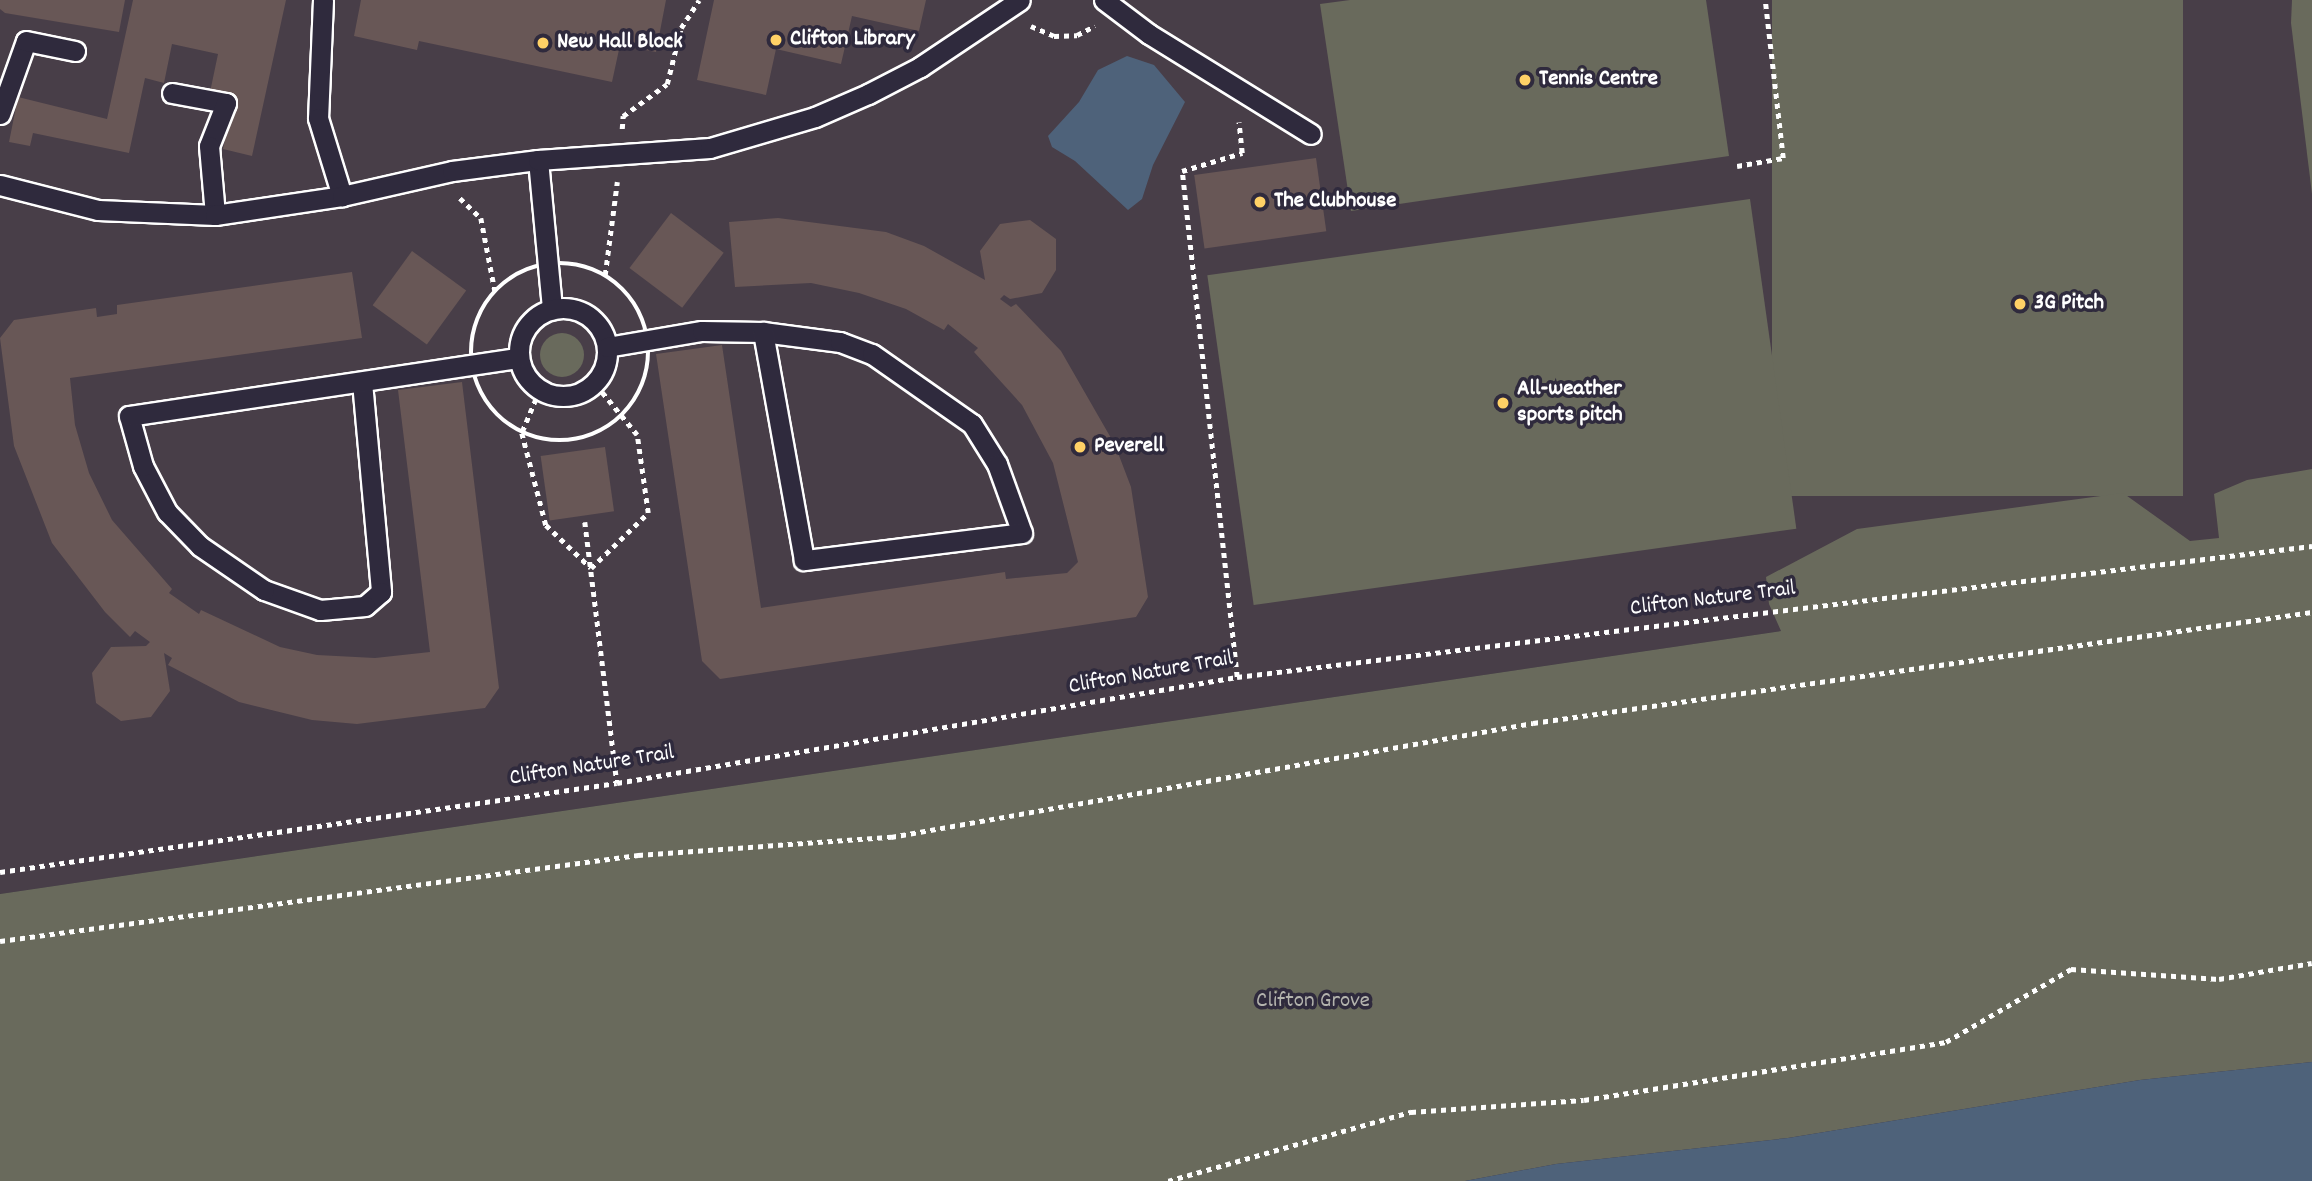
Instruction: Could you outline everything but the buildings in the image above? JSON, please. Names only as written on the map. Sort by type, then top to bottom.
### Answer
[{"type":"lane","points":[[323,0],[318,118],[342,196]]},
{"type":"lane","points":[[0,185],[98,210],[215,215],[342,196],[452,171],[538,160],[709,148],[815,117],[920,67],[1014,5]]},
{"type":"lane","points":[[1112,6],[1311,134]]},
{"type":"lane","points":[[0,114],[26,41],[75,51]]},
{"type":"lane","points":[[172,93],[226,103],[209,146],[215,215]]},
{"type":"lane","points":[[538,160],[552,309]]},
{"type":"lane","points":[[552,309],[577,310],[598,324],[607,347],[605,367],[594,384],[578,394],[558,397],[540,390],[525,376],[518,358],[526,327],[552,309]]},
{"type":"lane","points":[[607,347],[702,331],[763,332],[840,342],[872,354],[972,424],[997,464],[1022,533],[804,560],[763,332]]},
{"type":"lane","points":[[362,382],[381,592],[365,606],[320,610],[264,590],[200,546],[167,512],[143,466],[129,416],[518,358]]},
{"type":"path","points":[[605,275],[621,154],[623,116],[667,83],[681,28],[699,0]]},
{"type":"path","points":[[1737,166],[1783,158],[1765,0]]},
{"type":"path","points":[[1014,5],[1054,36],[1077,35],[1112,6]]},
{"type":"path","points":[[1236,88],[1242,153],[1182,171],[1237,677]]},
{"type":"path","points":[[452,171],[456,195],[481,218],[495,292]]},
{"type":"path","points":[[568,263],[605,275],[629,295],[648,338],[645,380],[622,417],[592,436],[556,441],[522,433],[488,404],[472,363],[476,325],[495,292],[528,269],[568,263]]},
{"type":"path","points":[[591,568],[648,513],[637,435],[594,384]]},
{"type":"path","points":[[540,390],[522,433],[547,525],[591,568]]},
{"type":"path","points":[[585,522],[617,783]]},
{"type":"path","name":"Clifton Nature Trail","points":[[0,872],[617,783],[1237,677],[2312,546]]},
{"type":"path","points":[[0,941],[638,855],[891,837],[1533,723],[2312,612]]},
{"type":"path","points":[[1168,1181],[1412,1112],[1584,1100],[1946,1042],[2071,969],[2219,979],[2312,963]]},
{"type":"shaded area","points":[[0,0],[2312,0],[2312,568],[1782,631],[0,894]]},
{"type":"green space","name":"Tennis Centre","points":[[1350,0],[1706,0],[1729,156],[1351,211],[1320,4]]},
{"type":"green space","name":"3G Pitch","points":[[1772,0],[2183,0],[2183,496],[1772,496]]},
{"type":"green space","points":[[2292,0],[2312,0],[2312,194],[2291,23]]},
{"type":"green space","name":"All-weather sports pitch","points":[[1750,199],[1796,529],[1254,605],[1207,275]]},
{"type":"green space","points":[[562,333],[571,334],[578,339],[583,346],[583,364],[578,371],[571,376],[562,377],[553,376],[546,371],[541,364],[540,355],[541,346],[546,339],[553,334]]},
{"type":"green space","name":"Clifton Grove","points":[[2312,469],[2312,1062],[2140,1080],[1788,1138],[1556,1164],[1465,1181],[0,1181],[0,894],[1781,631],[1769,604],[1766,577],[1857,529],[2123,493],[2190,541],[2219,538],[2214,494],[2247,480]]},
{"type":"water","points":[[1127,56],[1154,65],[1185,102],[1153,165],[1142,199],[1128,210],[1075,161],[1052,147],[1048,136],[1079,102],[1098,70]]},
{"type":"water","points":[[2312,1062],[2312,1181],[1465,1181],[1556,1164],[1788,1138],[2140,1080]]},
{"type":"place","name":"Clifton Library","points":[[776,40]]},
{"type":"place","name":"New Hall Block","points":[[543,43]]},
{"type":"place","name":"Tennis Centre","points":[[1525,80]]},
{"type":"place","name":"The Clubhouse","points":[[1260,202]]},
{"type":"place","name":"3G Pitch","points":[[2020,304]]},
{"type":"place","name":"All-weather sports pitch","points":[[1503,403]]},
{"type":"place","name":"Peverell","points":[[1080,447]]}]
